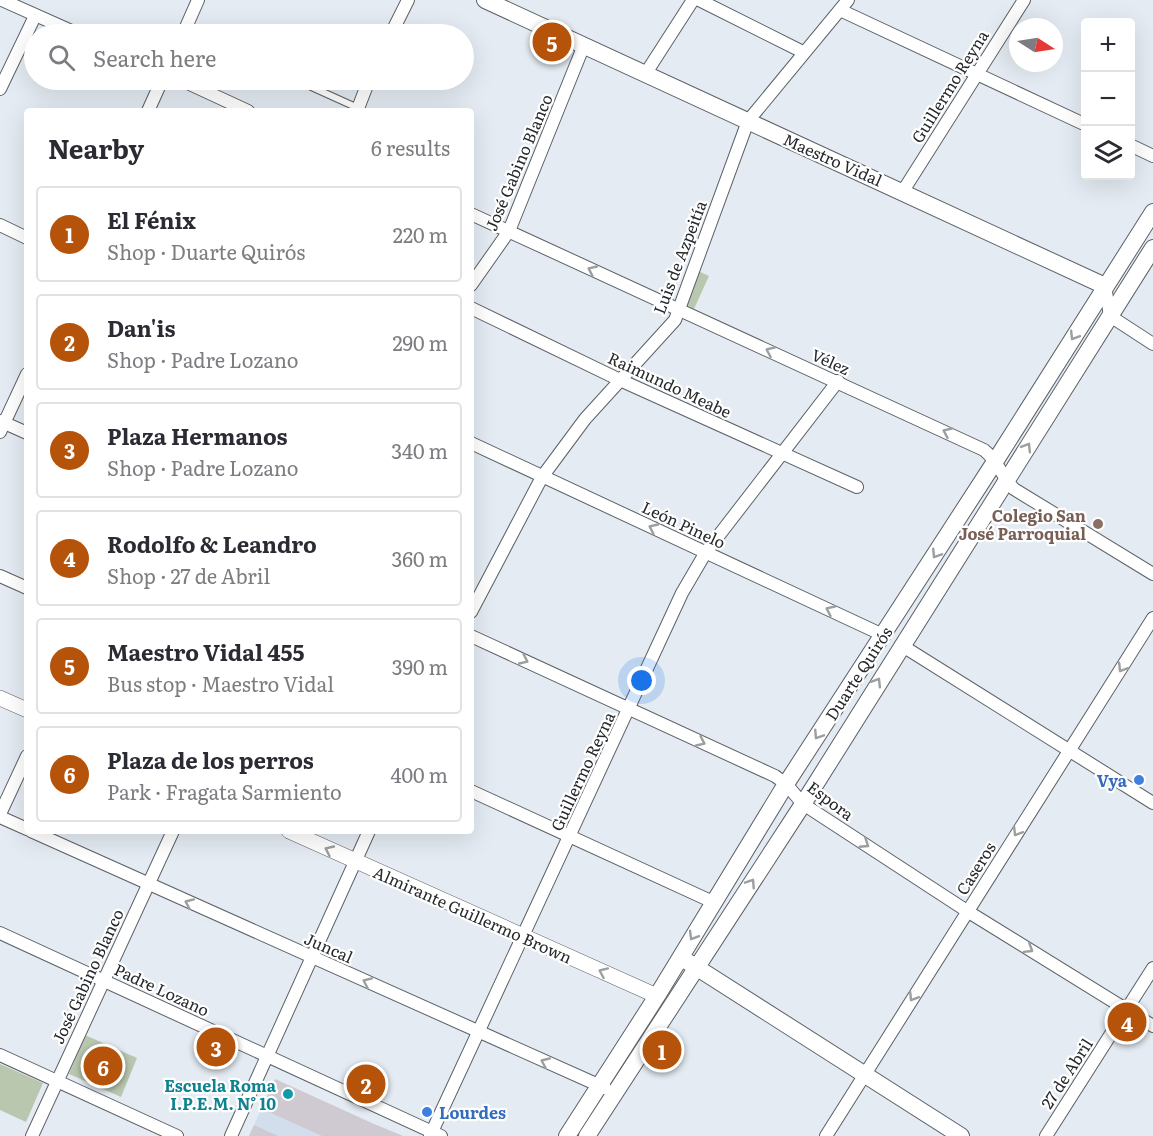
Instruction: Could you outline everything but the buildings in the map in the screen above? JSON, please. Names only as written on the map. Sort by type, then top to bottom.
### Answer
[{"type":"main road","name":"Maestro Vidal","points":[[485,0],[509,5],[584,45],[1105,286]]},
{"type":"main road","name":"Duarte Quirós","points":[[592,1134],[606,1089],[657,996],[713,902],[786,783],[996,460],[1153,212]]},
{"type":"main road","name":"Duarte Quirós","points":[[567,1136],[606,1089],[696,967],[803,804],[1153,248]]},
{"type":"main road","points":[[680,957],[961,1136]]},
{"type":"street","points":[[2,0],[54,24]]},
{"type":"street","points":[[187,24],[198,0]]},
{"type":"street","points":[[396,24],[408,0]]},
{"type":"street","points":[[646,73],[693,0]]},
{"type":"street","points":[[699,0],[803,52]]},
{"type":"street","name":"Guillermo Reyna","points":[[903,191],[1024,0]]},
{"type":"street","points":[[844,5],[976,74],[1081,123]]},
{"type":"street","name":"Luis de Azpeitía","points":[[474,606],[542,477],[585,419],[672,324],[679,311],[748,121],[844,5]]},
{"type":"street","points":[[31,24],[35,16]]},
{"type":"street","points":[[0,89],[24,39]]},
{"type":"street","name":"José Gabino Blanco","points":[[474,281],[509,231],[584,45]]},
{"type":"street","points":[[149,108],[157,90]]},
{"type":"street","points":[[203,90],[242,108]]},
{"type":"street","points":[[358,108],[365,90]]},
{"type":"street","points":[[1135,147],[1153,156]]},
{"type":"street","name":"Vélez","points":[[474,215],[679,311],[838,381],[984,450],[996,460]]},
{"type":"street","points":[[0,225],[24,237]]},
{"type":"street","points":[[1105,286],[1110,316],[1153,344]]},
{"type":"street","name":"Raimundo Meabe","points":[[474,309],[620,380],[857,487]]},
{"type":"street","points":[[24,380],[2,425],[24,432]]},
{"type":"street","name":"Guillermo Reyna","points":[[434,1135],[478,1033],[571,837],[670,616],[706,552],[838,381]]},
{"type":"street","name":"León Pinelo","points":[[474,444],[883,635]]},
{"type":"street","points":[[996,460],[1006,481],[1014,489],[1153,574]]},
{"type":"street","points":[[0,576],[24,587]]},
{"type":"street","name":"Caseros","points":[[826,1136],[1153,618]]},
{"type":"street","name":"Espora","points":[[474,637],[775,776],[786,783],[803,804],[968,911],[1153,1026]]},
{"type":"street","points":[[901,645],[1153,803]]},
{"type":"street","points":[[0,698],[24,709]]},
{"type":"street","points":[[24,763],[0,815],[24,827]]},
{"type":"street","points":[[474,792],[713,902]]},
{"type":"street","name":"Juncal","points":[[38,834],[606,1089]]},
{"type":"street","name":"José Gabino Blanco","points":[[32,1136],[102,980],[172,834]]},
{"type":"street","name":"Almirante Guillermo Brown","points":[[296,834],[657,996]]},
{"type":"street","points":[[231,1136],[368,834]]},
{"type":"street","name":"Padre Lozano","points":[[0,933],[434,1135]]},
{"type":"street","name":"27 de Abril","points":[[1046,1136],[1153,968]]},
{"type":"street","points":[[0,1055],[177,1136]]},
{"type":"lane","points":[[316,90],[353,108]]},
{"type":"shaded area","name":"Escuela Roma I.P.E.M. N° 10","points":[[275,1079],[374,1124],[403,1136],[249,1136]]},
{"type":"green space","points":[[696,270],[709,276],[694,309],[684,303]]},
{"type":"green space","points":[[85,1035],[137,1058],[121,1097],[69,1074]]},
{"type":"green space","points":[[0,1064],[43,1083],[26,1122],[0,1110]]},
{"type":"place","name":"Maestro Vidal 455","points":[[552,42]]},
{"type":"place","name":"Colegio San José Parroquial","points":[[1098,524]]},
{"type":"place","name":"Vya","points":[[1139,780]]},
{"type":"place","name":"Rodolfo & Leandro","points":[[1127,1022]]},
{"type":"place","name":"Plaza Hermanos","points":[[216,1047]]},
{"type":"place","name":"El Fénix","points":[[662,1050]]},
{"type":"place","name":"Plaza de los perros","points":[[103,1066]]},
{"type":"place","name":"Dan'is","points":[[366,1084]]},
{"type":"place","name":"Escuela Roma I.P.E.M. N° 10","points":[[288,1094]]},
{"type":"place","name":"Lourdes","points":[[427,1112]]}]
